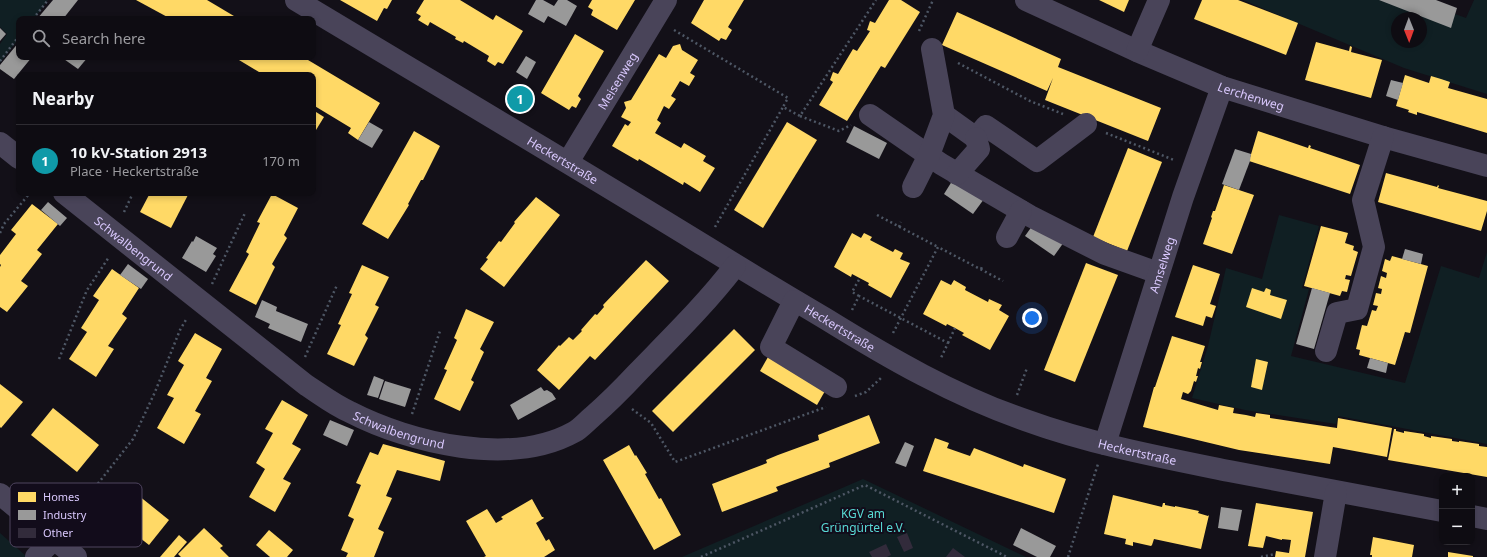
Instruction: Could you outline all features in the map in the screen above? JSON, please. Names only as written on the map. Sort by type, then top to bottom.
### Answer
[{"type":"street","name":"Heckertstraße","points":[[296,0],[568,162],[735,266],[890,358],[960,393],[1030,422],[1154,457],[1439,510]]},
{"type":"street","name":"Lerchenweg","points":[[1026,0],[1137,51],[1222,87],[1383,137],[1487,166]]},
{"type":"street","points":[[1137,51],[1159,0]]},
{"type":"street","name":"Meisenweg","points":[[568,162],[660,9]]},
{"type":"street","points":[[913,188],[929,155],[944,115],[932,49]]},
{"type":"street","name":"Amselweg","points":[[1105,444],[1183,197],[1222,87]]},
{"type":"street","points":[[870,115],[958,174],[1030,210],[1105,254],[1158,274]]},
{"type":"street","points":[[944,115],[976,138],[978,149],[958,174]]},
{"type":"street","points":[[976,138],[986,126],[1037,161],[1086,124]]},
{"type":"street","points":[[1326,351],[1337,314],[1357,309],[1374,247],[1363,200],[1383,137]]},
{"type":"street","points":[[0,143],[16,156]]},
{"type":"street","name":"Schwalbengrund","points":[[68,196],[297,377],[331,402],[350,413],[406,434],[436,443],[465,447],[516,450],[537,447],[556,441],[575,432],[616,396],[716,291],[735,266]]},
{"type":"street","points":[[1007,237],[1030,210]]},
{"type":"street","points":[[794,301],[771,347],[839,397]]},
{"type":"street","points":[[1325,557],[1336,492]]},
{"type":"street","points":[[0,494],[10,502]]},
{"type":"street","points":[[1475,517],[1487,519]]},
{"type":"street","points":[[36,557],[46,547]]},
{"type":"street","points":[[64,547],[76,557]]},
{"type":"path","points":[[35,16],[48,0]]},
{"type":"path","points":[[800,116],[876,0]]},
{"type":"path","points":[[932,0],[916,39],[1030,101],[1194,168]]},
{"type":"path","points":[[660,9],[788,98],[704,246]]},
{"type":"path","points":[[0,61],[16,40]]},
{"type":"path","points":[[783,108],[839,131],[870,115]]},
{"type":"path","points":[[0,233],[4,224],[27,196]]},
{"type":"path","points":[[98,483],[133,439],[155,392],[180,330],[202,301],[245,213]]},
{"type":"path","points":[[876,215],[1003,281]]},
{"type":"path","points":[[899,227],[901,222]]},
{"type":"path","points":[[59,359],[87,290],[121,238]]},
{"type":"path","points":[[616,396],[651,423],[675,462],[839,397],[866,392],[890,358],[901,318],[938,247]]},
{"type":"path","points":[[981,269],[983,265]]},
{"type":"path","points":[[860,278],[852,292],[948,343]]},
{"type":"path","points":[[297,377],[337,284]]},
{"type":"path","points":[[842,329],[859,296]]},
{"type":"path","points":[[930,379],[955,328]]},
{"type":"path","points":[[406,434],[440,331]]},
{"type":"path","points":[[1010,414],[1027,368]]},
{"type":"path","points":[[1068,557],[1105,444]]},
{"type":"path","points":[[701,557],[865,485],[1007,557]]},
{"type":"path","points":[[1261,557],[1275,554]]},
{"type":"green space","points":[[0,0],[48,0],[36,16],[16,16],[16,42],[0,63],[0,44],[7,34],[0,27]]},
{"type":"green space","points":[[1243,0],[1417,0],[1466,18],[1474,0],[1487,0],[1487,94],[1404,68]]},
{"type":"green space","points":[[1279,215],[1319,226],[1302,288],[1309,289],[1291,356],[1405,383],[1441,266],[1479,278],[1487,252],[1487,444],[1338,416],[1336,424],[1245,410],[1192,398],[1208,346],[1226,268],[1262,279]]},
{"type":"green space","name":"KGV am Grüngürtel e.V.","points":[[863,479],[1026,557],[682,557]]},
{"type":"green space","points":[[0,533],[10,542],[10,547],[16,547],[27,557],[0,557]]},
{"type":"building: Homes","points":[[136,0],[207,0],[234,16],[165,16]]},
{"type":"building: Homes","points":[[340,0],[392,0],[387,9],[384,8],[377,21]]},
{"type":"building: Homes","points":[[424,0],[460,0],[493,20],[496,15],[523,31],[503,64],[498,62],[495,66],[487,61],[489,56],[464,41],[463,43],[455,39],[456,37],[430,22],[428,26],[418,20],[421,16],[416,13]]},
{"type":"building: Homes","points":[[592,0],[635,0],[617,30],[591,15],[593,10],[588,7]]},
{"type":"building: Homes","points":[[704,0],[744,0],[728,27],[732,30],[726,40],[721,38],[719,41],[691,23]]},
{"type":"building: Homes","points":[[889,0],[901,0],[920,12],[885,68],[881,66],[847,121],[819,105],[833,82],[830,80],[833,72],[838,74],[853,49],[857,51],[870,31],[867,30],[870,21],[875,23]]},
{"type":"building: Homes","points":[[1099,0],[1129,0],[1124,12]]},
{"type":"building: Homes","points":[[1202,0],[1238,0],[1298,23],[1286,55],[1194,19]]},
{"type":"building: Homes","points":[[957,12],[1061,59],[1058,67],[1161,108],[1148,141],[1045,100],[1053,78],[1047,91],[942,45]]},
{"type":"building: Homes","points":[[575,34],[604,51],[578,96],[581,99],[576,108],[572,106],[569,110],[541,93]]},
{"type":"building: Homes","points":[[1316,42],[1349,51],[1350,46],[1352,47],[1351,52],[1382,60],[1371,98],[1305,80]]},
{"type":"building: Homes","points":[[680,44],[682,50],[698,60],[690,73],[695,76],[689,86],[680,81],[671,96],[676,99],[669,109],[664,106],[657,120],[661,123],[655,133],[681,148],[684,143],[706,156],[703,161],[715,168],[700,192],[684,182],[683,185],[639,159],[638,161],[612,146],[625,124],[628,126],[631,122],[621,117],[626,108],[624,102],[631,100],[659,54],[666,58],[673,46]]},
{"type":"building: Homes","points":[[239,60],[308,60],[380,103],[358,140],[348,133],[351,128],[316,107],[316,72],[259,72]]},
{"type":"building: Homes","points":[[1405,75],[1429,83],[1431,76],[1450,82],[1448,88],[1487,99],[1487,133],[1417,112],[1417,115],[1408,112],[1409,110],[1396,106]]},
{"type":"building: Homes","points":[[518,95],[525,100],[523,104],[516,99]]},
{"type":"building: Homes","points":[[316,112],[324,117],[316,130]]},
{"type":"building: Homes","points":[[787,122],[817,140],[763,228],[734,210]]},
{"type":"building: Homes","points":[[414,131],[440,146],[423,180],[421,180],[408,204],[409,205],[388,239],[362,224]]},
{"type":"building: Homes","points":[[1258,131],[1308,148],[1309,145],[1311,146],[1310,148],[1360,165],[1350,194],[1249,161]]},
{"type":"building: Homes","points":[[1128,148],[1162,162],[1127,251],[1093,237]]},
{"type":"building: Homes","points":[[1386,173],[1437,187],[1438,185],[1438,188],[1487,201],[1487,211],[1481,231],[1378,202]]},
{"type":"building: Homes","points":[[1224,185],[1254,195],[1232,254],[1203,244],[1213,211],[1215,211]]},
{"type":"building: Homes","points":[[148,196],[187,196],[171,228],[140,212]]},
{"type":"building: Homes","points":[[271,196],[276,196],[298,208],[284,235],[287,238],[272,264],[275,267],[256,305],[229,291],[249,254],[246,252],[260,223],[257,222]]},
{"type":"building: Homes","points":[[536,197],[560,215],[504,287],[480,269],[488,259],[486,258],[499,241],[501,242],[515,223],[514,222]]},
{"type":"building: Homes","points":[[32,204],[58,224],[37,250],[42,254],[21,281],[28,286],[7,312],[0,307],[0,255],[16,234],[11,230]]},
{"type":"building: Homes","points":[[1321,226],[1348,233],[1345,243],[1354,246],[1353,250],[1358,252],[1351,276],[1346,275],[1345,279],[1350,280],[1347,292],[1342,291],[1340,296],[1304,286]]},
{"type":"building: Homes","points":[[852,233],[861,238],[864,233],[872,237],[870,240],[893,252],[895,249],[903,253],[900,259],[910,263],[891,298],[868,285],[869,283],[852,274],[851,277],[834,267]]},
{"type":"building: Homes","points":[[1392,256],[1428,266],[1410,333],[1405,332],[1395,365],[1359,355],[1360,350],[1356,349],[1362,325],[1367,326],[1372,310],[1376,311],[1378,306],[1373,305],[1376,293],[1381,294],[1382,289],[1378,288],[1381,276],[1386,278],[1387,273],[1382,271],[1385,259],[1390,261]]},
{"type":"building: Homes","points":[[646,260],[669,281],[595,360],[590,356],[559,390],[537,370],[559,345],[560,346],[569,337],[573,340],[582,331],[581,330],[595,314],[597,315],[604,307],[603,305]]},
{"type":"building: Homes","points":[[1086,263],[1118,275],[1075,382],[1044,370]]},
{"type":"building: Homes","points":[[362,265],[389,277],[375,305],[379,307],[365,335],[368,338],[354,366],[327,354],[341,325],[338,324],[352,294],[349,293]]},
{"type":"building: Homes","points":[[1193,265],[1220,274],[1210,304],[1216,306],[1212,318],[1206,316],[1203,326],[1175,317]]},
{"type":"building: Homes","points":[[112,269],[139,288],[122,314],[127,318],[108,346],[114,349],[96,377],[69,359],[87,332],[81,328],[99,300],[93,296]]},
{"type":"building: Homes","points":[[941,280],[951,285],[954,280],[966,287],[965,290],[988,302],[989,299],[1002,305],[999,310],[1009,316],[990,350],[962,335],[964,333],[955,328],[947,324],[946,326],[923,314]]},
{"type":"building: Homes","points":[[1252,288],[1264,292],[1266,288],[1271,290],[1270,295],[1287,300],[1281,319],[1246,307]]},
{"type":"building: Homes","points":[[466,309],[494,322],[480,349],[484,352],[471,380],[474,382],[460,411],[434,399],[447,370],[444,369],[457,340],[454,338]]},
{"type":"building: Homes","points":[[734,329],[755,350],[673,432],[652,411]]},
{"type":"building: Homes","points":[[195,333],[222,349],[206,378],[212,381],[195,411],[201,414],[184,444],[157,428],[174,398],[167,395],[184,365],[178,361]]},
{"type":"building: Homes","points":[[1172,336],[1205,346],[1200,362],[1202,362],[1200,369],[1198,368],[1196,376],[1198,376],[1196,382],[1194,381],[1191,391],[1188,394],[1183,392],[1181,399],[1218,410],[1219,405],[1234,408],[1233,413],[1255,417],[1256,413],[1270,415],[1270,418],[1337,428],[1338,418],[1392,428],[1387,457],[1333,447],[1330,464],[1239,450],[1143,427],[1154,387]]},
{"type":"building: Homes","points":[[768,357],[825,391],[817,405],[760,371]]},
{"type":"building: Homes","points":[[1256,359],[1268,362],[1262,390],[1251,387]]},
{"type":"building: Homes","points":[[0,384],[23,402],[1,428],[0,427]]},
{"type":"building: Homes","points":[[282,400],[308,415],[292,444],[301,449],[283,479],[291,483],[275,512],[249,497],[265,469],[256,463],[273,433],[265,429]]},
{"type":"building: Homes","points":[[53,408],[99,445],[77,472],[31,435]]},
{"type":"building: Homes","points":[[869,415],[880,443],[829,463],[830,467],[776,487],[778,491],[722,512],[712,484],[767,463],[766,460],[819,440],[818,435]]},
{"type":"building: Homes","points":[[1394,429],[1396,429],[1396,431],[1404,433],[1404,431],[1424,434],[1424,436],[1431,438],[1431,436],[1452,439],[1452,441],[1479,444],[1479,446],[1487,447],[1487,477],[1475,475],[1475,473],[1464,473],[1388,460]]},
{"type":"building: Homes","points":[[935,438],[949,443],[947,448],[970,456],[974,448],[1023,467],[1024,464],[1066,479],[1054,513],[923,471]]},
{"type":"building: Homes","points":[[383,444],[445,461],[440,481],[397,470],[386,496],[392,498],[378,529],[384,532],[374,557],[346,557],[348,553],[341,550],[354,519],[348,516],[361,485],[356,483],[370,452],[378,455]]},
{"type":"building: Homes","points":[[629,445],[647,473],[645,474],[659,499],[661,498],[681,535],[654,550],[603,460]]},
{"type":"building: Homes","points":[[1113,495],[1162,507],[1163,503],[1165,503],[1165,505],[1199,511],[1198,513],[1209,515],[1201,549],[1154,539],[1151,546],[1133,542],[1133,546],[1125,544],[1126,539],[1104,534]]},
{"type":"building: Homes","points":[[142,498],[169,520],[149,545],[142,540]]},
{"type":"building: Homes","points":[[532,499],[544,518],[536,523],[546,541],[549,539],[555,550],[544,557],[484,557],[486,556],[466,521],[487,509],[496,523],[503,519],[501,517]]},
{"type":"building: Homes","points":[[1256,503],[1313,512],[1305,557],[1275,557],[1276,551],[1289,553],[1291,540],[1282,540],[1266,536],[1263,548],[1248,546]]},
{"type":"building: Homes","points":[[204,528],[223,546],[220,548],[229,557],[181,557],[178,554]]},
{"type":"building: Homes","points":[[269,530],[293,550],[287,557],[270,557],[256,545]]},
{"type":"building: Homes","points":[[179,535],[187,542],[174,557],[160,557]]},
{"type":"building: Homes","points":[[1373,537],[1414,545],[1412,557],[1372,557],[1372,555],[1370,555]]},
{"type":"building: Homes","points":[[1448,552],[1473,556],[1473,557],[1448,557]]},
{"type":"building: Industry","points":[[53,0],[78,0],[65,16],[40,16]]},
{"type":"building: Industry","points":[[536,0],[543,0],[554,6],[558,0],[567,0],[577,6],[566,26],[548,16],[544,23],[528,14]]},
{"type":"building: Industry","points":[[1379,0],[1436,0],[1457,8],[1451,28],[1427,19],[1427,12],[1410,12]]},
{"type":"building: Industry","points":[[0,28],[6,34],[0,41]]},
{"type":"building: Industry","points":[[16,46],[16,60],[30,60],[20,72],[16,72],[16,77],[14,79],[0,69],[0,65]]},
{"type":"building: Industry","points":[[526,56],[536,62],[527,79],[516,72]]},
{"type":"building: Industry","points":[[65,60],[86,60],[78,69]]},
{"type":"building: Industry","points":[[1391,80],[1403,83],[1398,100],[1386,96]]},
{"type":"building: Industry","points":[[369,122],[383,130],[372,148],[358,140]]},
{"type":"building: Industry","points":[[854,126],[887,143],[879,159],[846,142]]},
{"type":"building: Industry","points":[[1235,149],[1251,154],[1250,161],[1239,190],[1222,184]]},
{"type":"building: Industry","points":[[954,178],[984,199],[973,214],[944,194]]},
{"type":"building: Industry","points":[[48,202],[67,218],[60,226],[41,210]]},
{"type":"building: Industry","points":[[1035,222],[1064,242],[1054,256],[1025,236]]},
{"type":"building: Industry","points":[[196,236],[217,248],[213,254],[216,256],[206,272],[182,258]]},
{"type":"building: Industry","points":[[1405,249],[1423,254],[1421,264],[1402,259]]},
{"type":"building: Industry","points":[[128,264],[148,279],[141,289],[120,275]]},
{"type":"building: Industry","points":[[1312,288],[1330,293],[1314,349],[1296,344]]},
{"type":"building: Industry","points":[[262,300],[277,307],[276,311],[308,324],[301,342],[268,328],[270,324],[255,317]]},
{"type":"building: Industry","points":[[1370,358],[1388,363],[1386,373],[1367,368]]},
{"type":"building: Industry","points":[[374,376],[384,380],[378,398],[367,395]]},
{"type":"building: Industry","points":[[385,381],[411,389],[405,407],[379,399]]},
{"type":"building: Industry","points":[[541,387],[544,391],[547,390],[552,393],[556,399],[518,420],[510,405]]},
{"type":"building: Industry","points":[[330,420],[354,430],[347,446],[323,435]]},
{"type":"building: Industry","points":[[905,442],[914,446],[906,467],[895,463]]},
{"type":"building: Industry","points":[[1221,507],[1242,510],[1238,531],[1218,528]]},
{"type":"building: Industry","points":[[1021,528],[1056,546],[1050,557],[1037,557],[1013,545]]},
{"type":"building: Other","points":[[907,533],[913,548],[904,552],[897,537]]},
{"type":"building: Other","points":[[886,544],[891,555],[887,557],[872,557],[869,552]]},
{"type":"building: Other","points":[[953,548],[965,557],[946,557]]},
{"type":"place","name":"10 kV-Station 2913","points":[[520,99]]}]
